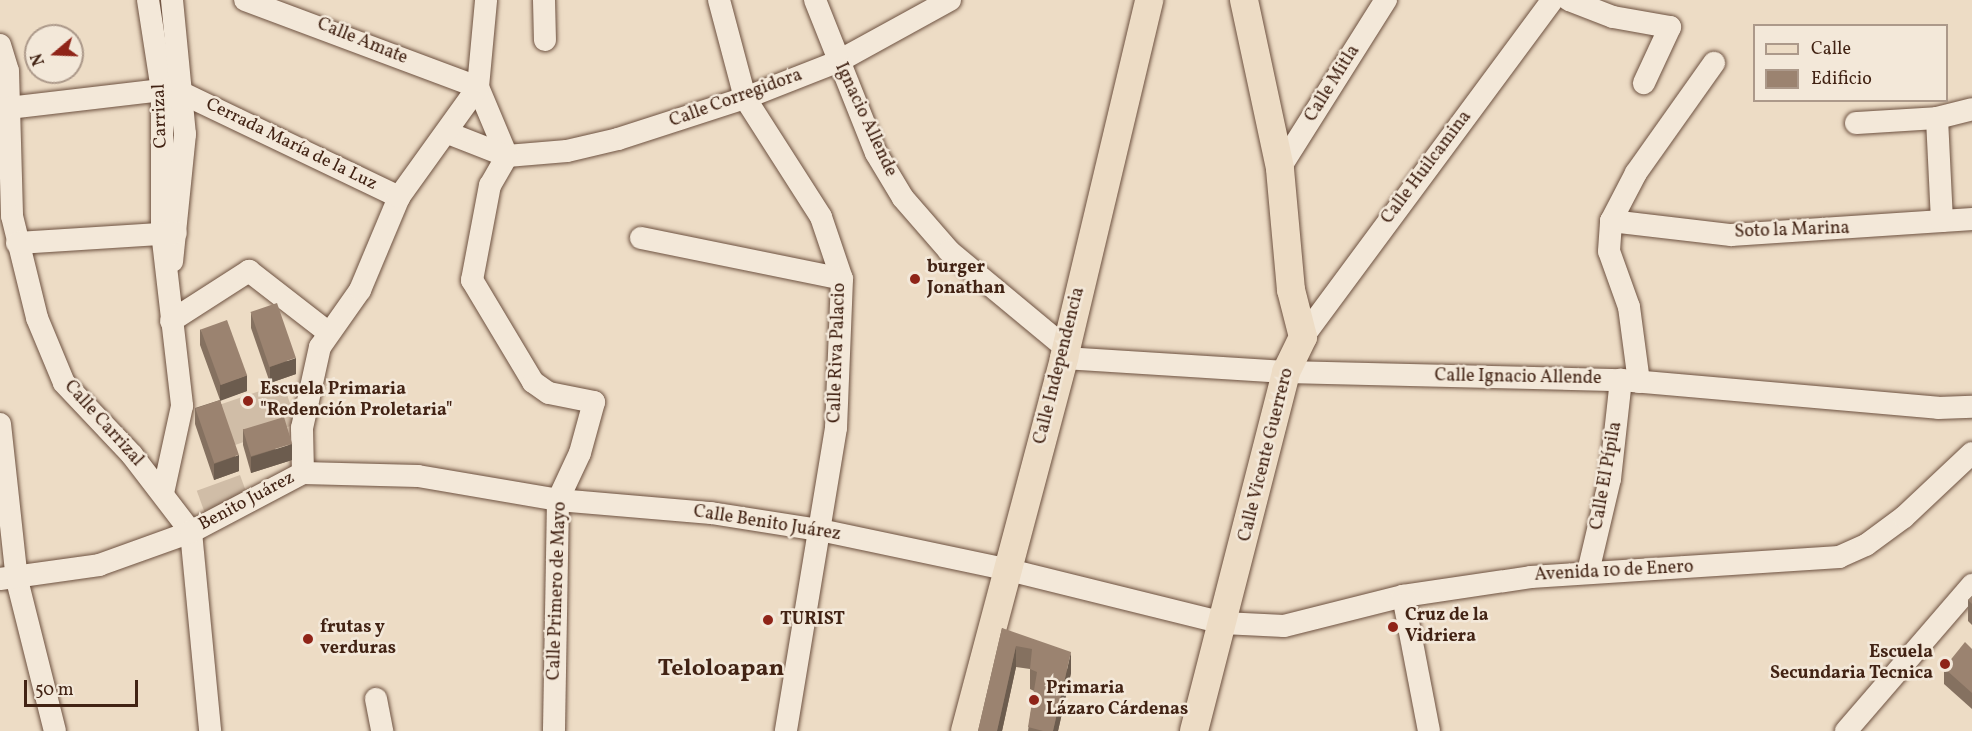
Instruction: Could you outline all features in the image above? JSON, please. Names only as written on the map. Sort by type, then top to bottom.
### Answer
[{"type":"main road","name":"Calle Independencia","points":[[965,731],[1005,569],[1065,353],[1149,0]]},
{"type":"main road","points":[[1244,0],[1280,168],[1291,290],[1303,337]]},
{"type":"main road","name":"Calle Vicente Guerrero","points":[[1194,731],[1224,623],[1286,372],[1303,337]]},
{"type":"street","name":"Carrizal","points":[[148,0],[172,92]]},
{"type":"street","points":[[163,492],[182,406],[167,288],[170,232],[186,134],[172,92],[172,0]]},
{"type":"street","name":"Calle Amate","points":[[245,0],[478,87]]},
{"type":"street","points":[[303,473],[309,381],[329,333],[360,290],[399,197],[448,133],[478,87],[486,0]]},
{"type":"street","points":[[544,0],[545,40]]},
{"type":"street","name":"Calle Riva Palacio","points":[[719,0],[745,98],[821,217],[842,279],[836,428],[786,731]]},
{"type":"street","name":"Ignacio Allende","points":[[815,0],[837,62],[876,153],[903,198],[949,251],[1065,353]]},
{"type":"street","name":"Calle Corregidora","points":[[507,156],[567,151],[618,139],[745,98],[837,62],[950,0]]},
{"type":"street","name":"Calle Mitla","points":[[1280,168],[1386,0]]},
{"type":"street","name":"Calle Huilcamina","points":[[1303,337],[1552,0]]},
{"type":"street","points":[[1569,0],[1613,17],[1670,27],[1644,83]]},
{"type":"street","name":"Calle Carrizal","points":[[0,45],[5,109],[6,215],[18,243],[37,318],[64,383],[163,492],[191,532],[210,731]]},
{"type":"street","points":[[1611,221],[1636,173],[1714,63]]},
{"type":"street","points":[[478,87],[507,156]]},
{"type":"street","points":[[5,109],[172,92]]},
{"type":"street","name":"Cerrada María de la Luz","points":[[172,92],[399,197]]},
{"type":"street","points":[[1856,123],[1937,118],[1972,109]]},
{"type":"street","points":[[1937,118],[1942,221]]},
{"type":"street","points":[[448,133],[507,156]]},
{"type":"street","name":"Calle Primero de Mayo","points":[[507,156],[490,185],[472,280],[534,382],[549,393],[594,402],[580,453],[558,500],[554,731]]},
{"type":"street","name":"Soto la Marina","points":[[1611,221],[1731,235],[1972,219]]},
{"type":"street","name":"Calle El Pípila","points":[[1588,572],[1630,381],[1629,307],[1609,251],[1611,221]]},
{"type":"street","points":[[18,243],[170,232]]},
{"type":"street","points":[[640,238],[842,279]]},
{"type":"street","points":[[171,321],[249,271],[329,333]]},
{"type":"street","name":"Calle Ignacio Allende","points":[[1065,353],[1286,372],[1630,381],[1938,408],[1972,406]]},
{"type":"street","points":[[0,424],[8,579],[55,731]]},
{"type":"street","name":"Avenida 10 de Enero","points":[[1224,623],[1284,627],[1403,596],[1588,572],[1790,564],[1839,557],[1866,545],[1962,481],[1972,453]]},
{"type":"street","name":"Calle Benito Juárez","points":[[303,473],[418,476],[558,500],[711,513],[820,530],[1005,569],[1224,623]]},
{"type":"street","name":"Benito Juárez","points":[[8,579],[99,565],[191,532],[303,473]]},
{"type":"street","points":[[1846,731],[1972,585]]},
{"type":"street","points":[[1403,596],[1429,731]]},
{"type":"street","points":[[376,699],[382,731]]},
{"type":"shaded area","points":[[283,383],[297,424],[234,445],[220,405]]},
{"type":"shaded area","points":[[240,475],[248,497],[205,512],[197,491]]},
{"type":"building","points":[[277,303],[296,358],[269,367],[251,312]]},
{"type":"building","points":[[227,320],[247,375],[221,385],[201,330]]},
{"type":"building","points":[[220,400],[239,455],[214,463],[195,408]]},
{"type":"building","points":[[284,417],[292,444],[251,456],[243,430]]},
{"type":"building","points":[[1002,628],[1071,652],[1053,731],[1028,727],[1037,672],[1030,669],[1032,649],[1016,646],[997,731],[978,731]]},
{"type":"building","points":[[1965,642],[1972,649],[1972,693],[1944,668]]},
{"type":"place","name":"burger Jonathan","points":[[915,279]]},
{"type":"place","name":"Escuela Primaria \"Redención Proletaria\"","points":[[248,401]]},
{"type":"place","name":"TURIST","points":[[768,620]]},
{"type":"place","name":"Cruz de la Vidriera","points":[[1393,627]]},
{"type":"place","name":"frutas y verduras","points":[[308,639]]},
{"type":"place","name":"Escuela Secundaria Tecnica","points":[[1945,664]]},
{"type":"place","name":"Primaria Lázaro Cárdenas","points":[[1034,700]]},
{"type":"district","name":"Teloloapan","points":[[721,670]]}]
